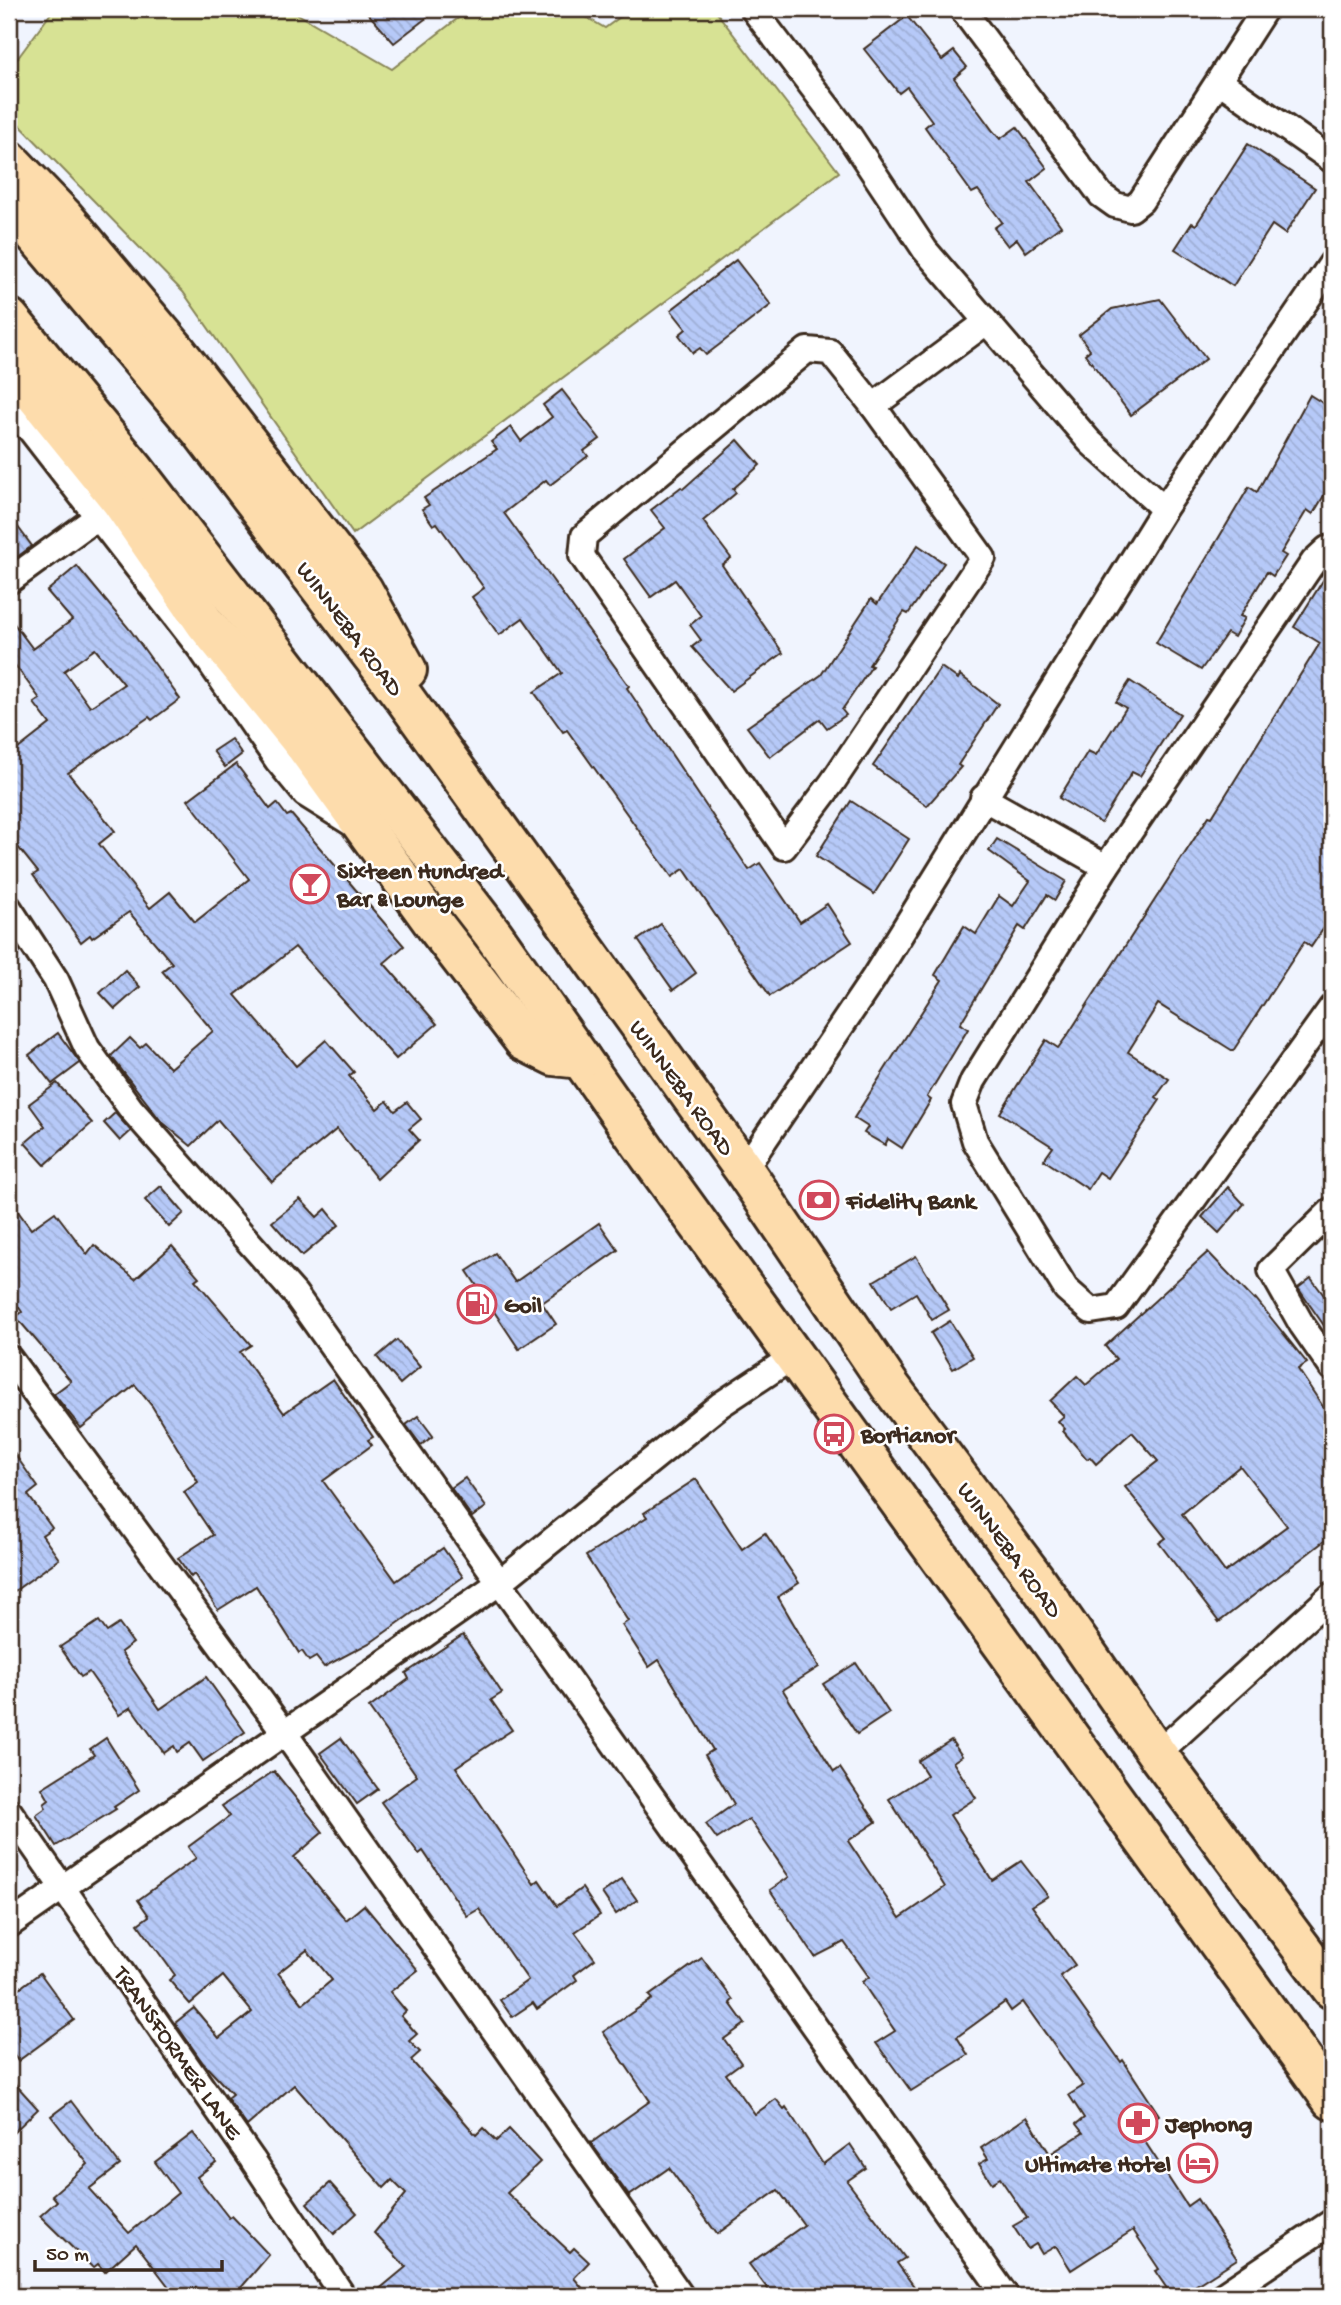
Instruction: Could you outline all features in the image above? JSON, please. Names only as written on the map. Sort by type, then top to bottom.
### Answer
[{"type":"highway","points":[[9,160],[64,217],[175,349],[363,590],[484,810]]},
{"type":"highway","name":"WINNEBA ROAD","points":[[9,204],[200,429],[405,699],[744,1170],[890,1386],[1035,1579],[1157,1754],[1332,1989]]},
{"type":"highway","points":[[9,318],[134,469],[493,934],[794,1356],[1332,2100]]},
{"type":"highway","points":[[9,363],[120,500],[205,623],[304,746],[365,832],[524,1041],[554,1056],[581,1059]]},
{"type":"street","points":[[753,9],[848,134],[925,250],[985,323],[1090,442],[1164,509]]},
{"type":"street","points":[[962,9],[1101,195],[1115,205],[1131,209],[1141,201],[1265,9]]},
{"type":"street","points":[[1219,81],[1332,160]]},
{"type":"street","points":[[744,1170],[873,979],[983,797],[1164,509],[1332,263]]},
{"type":"street","points":[[873,405],[985,323]]},
{"type":"street","points":[[807,350],[830,352],[873,405],[983,558],[832,783],[784,847],[582,556],[584,536],[807,350]]},
{"type":"street","points":[[9,410],[31,431],[202,652],[277,760],[298,785],[321,805],[365,832]]},
{"type":"street","points":[[9,581],[97,517]]},
{"type":"street","points":[[1332,550],[1328,549],[1314,561],[1106,867],[973,1081],[964,1104],[975,1141],[1066,1289],[1091,1311],[1116,1307],[1332,1007]]},
{"type":"street","points":[[983,797],[1106,867]]},
{"type":"street","points":[[9,908],[56,980],[87,1048],[131,1109],[295,1294],[1006,2296]]},
{"type":"street","points":[[1332,1210],[1271,1270],[1302,1325],[1332,1368]]},
{"type":"street","points":[[9,1925],[499,1583],[720,1405],[794,1356]]},
{"type":"street","points":[[9,1358],[284,1732],[681,2296]]},
{"type":"street","points":[[1157,1754],[1332,1595]]},
{"type":"street","name":"TRANSFORMER LANE","points":[[9,1811],[65,1886],[252,2158],[343,2296]]},
{"type":"street","points":[[1222,2296],[1332,2222]]},
{"type":"green space","points":[[54,9],[289,9],[392,69],[470,9],[572,9],[605,28],[631,9],[714,9],[839,172],[353,534],[183,292],[9,114],[9,70]]},
{"type":"building","points":[[364,9],[438,9],[394,43]]},
{"type":"building","points":[[907,16],[942,60],[954,51],[967,67],[954,78],[1000,139],[1017,127],[1047,168],[1029,182],[1061,226],[1026,252],[1017,239],[1008,246],[994,228],[1002,222],[978,190],[972,193],[925,127],[932,121],[907,87],[899,93],[864,49]]},
{"type":"building","points":[[1248,144],[1315,188],[1285,234],[1272,225],[1233,286],[1175,249],[1192,223],[1196,225]]},
{"type":"building","points":[[736,260],[771,305],[706,355],[700,348],[693,353],[679,335],[686,329],[671,310]]},
{"type":"building","points":[[1160,299],[1206,359],[1131,415],[1085,354],[1090,350],[1079,335],[1112,309]]},
{"type":"building","points":[[562,390],[600,439],[584,451],[588,456],[550,485],[546,480],[504,513],[629,686],[627,688],[749,870],[760,863],[800,922],[827,904],[852,942],[770,996],[684,869],[672,877],[567,730],[563,732],[534,692],[562,673],[523,618],[499,635],[472,597],[484,588],[437,523],[433,525],[422,509],[429,505],[424,498],[497,449],[491,442],[511,427],[521,441],[552,417],[543,405]]},
{"type":"building","points":[[1310,395],[1332,409],[1332,482],[1313,514],[1307,510],[1281,553],[1286,556],[1273,576],[1267,572],[1240,616],[1245,618],[1234,637],[1227,633],[1201,670],[1156,643],[1249,487],[1257,492]]},
{"type":"building","points":[[738,440],[760,465],[733,489],[736,493],[703,521],[731,558],[722,565],[783,653],[731,691],[692,647],[701,640],[690,625],[701,616],[675,580],[651,597],[624,559],[665,528],[651,510],[681,487],[683,489]]},
{"type":"building","points":[[9,515],[32,546],[9,563]]},
{"type":"building","points":[[918,545],[944,563],[908,614],[904,612],[869,665],[872,666],[842,710],[846,715],[827,728],[820,719],[770,757],[747,727],[821,675],[871,599],[877,604]]},
{"type":"building","points":[[77,566],[131,631],[180,699],[68,773],[115,831],[99,844],[150,908],[170,892],[195,922],[249,879],[188,800],[236,764],[270,809],[277,803],[287,816],[291,814],[404,946],[384,963],[437,1024],[396,1059],[295,947],[235,995],[296,1066],[326,1040],[354,1072],[349,1076],[377,1109],[387,1101],[395,1111],[407,1102],[421,1119],[409,1129],[419,1140],[377,1179],[337,1129],[272,1182],[218,1120],[191,1146],[161,1121],[111,1056],[130,1038],[140,1048],[146,1043],[170,1068],[213,1031],[162,971],[172,963],[129,912],[92,938],[90,935],[81,942],[33,875],[38,872],[9,836],[9,756],[50,724],[34,703],[40,699],[9,657],[9,617],[33,649],[72,620],[47,591]],"holes":[[[95,649],[124,684],[90,707],[64,671]]]},
{"type":"building","points":[[1332,566],[1332,916],[1311,947],[1304,942],[1233,1051],[1158,1004],[1128,1052],[1169,1079],[1156,1097],[1160,1100],[1108,1178],[1099,1172],[1088,1189],[1044,1160],[1053,1147],[1000,1113],[1046,1040],[1058,1048],[1069,1033],[1209,816],[1212,817],[1320,643],[1294,627]]},
{"type":"building","points":[[941,667],[958,679],[960,675],[998,704],[958,765],[961,767],[927,806],[873,766]]},
{"type":"building","points":[[1130,681],[1180,714],[1140,776],[1132,772],[1101,823],[1059,798],[1088,751],[1096,755],[1126,708],[1116,702]]},
{"type":"building","points":[[231,739],[242,754],[225,767],[213,751]]},
{"type":"building","points":[[851,801],[909,839],[874,894],[816,856]]},
{"type":"building","points":[[997,839],[1066,881],[1055,900],[1047,895],[1025,930],[1019,926],[960,1024],[968,1029],[927,1097],[931,1100],[902,1148],[888,1139],[885,1145],[864,1133],[868,1127],[854,1118],[942,980],[935,975],[964,926],[976,934],[999,896],[1013,906],[1030,881],[989,851]]},
{"type":"building","points":[[661,924],[696,973],[673,990],[638,940]]},
{"type":"building","points":[[125,970],[140,987],[115,1009],[100,993]]},
{"type":"building","points":[[58,1033],[80,1063],[52,1084],[29,1055]]},
{"type":"building","points":[[57,1083],[92,1123],[45,1165],[25,1143],[45,1126],[29,1104]]},
{"type":"building","points":[[115,1113],[131,1131],[120,1141],[104,1123]]},
{"type":"building","points":[[161,1186],[184,1213],[169,1227],[145,1200]]},
{"type":"building","points":[[1228,1187],[1244,1204],[1219,1233],[1202,1217]]},
{"type":"building","points":[[9,1199],[31,1229],[55,1212],[87,1254],[94,1245],[135,1279],[172,1246],[199,1277],[195,1280],[251,1345],[240,1352],[284,1413],[333,1379],[373,1437],[368,1440],[372,1445],[323,1481],[396,1581],[443,1548],[463,1577],[373,1641],[324,1667],[316,1657],[309,1661],[302,1651],[299,1653],[256,1586],[218,1610],[194,1574],[191,1577],[178,1558],[213,1535],[184,1492],[198,1482],[152,1406],[135,1385],[81,1428],[54,1394],[71,1381],[16,1317],[22,1312],[9,1293]]},
{"type":"building","points":[[300,1199],[317,1217],[326,1209],[339,1225],[302,1256],[272,1222]]},
{"type":"building","points":[[599,1223],[618,1250],[542,1303],[556,1324],[519,1349],[467,1271],[495,1253],[515,1282]]},
{"type":"building","points":[[1208,1252],[1254,1300],[1256,1299],[1307,1363],[1298,1369],[1332,1420],[1332,1535],[1219,1622],[1159,1543],[1166,1538],[1125,1487],[1158,1461],[1132,1432],[1096,1464],[1090,1457],[1087,1459],[1058,1421],[1064,1416],[1050,1401],[1077,1376],[1086,1385],[1116,1359],[1105,1346]],"holes":[[[1240,1466],[1287,1526],[1225,1572],[1182,1514]]]},
{"type":"building","points":[[916,1256],[949,1310],[932,1320],[916,1293],[891,1308],[874,1281]]},
{"type":"building","points":[[1311,1278],[1332,1306],[1332,1337],[1298,1288]]},
{"type":"building","points":[[950,1321],[973,1357],[953,1369],[931,1333]]},
{"type":"building","points":[[397,1340],[420,1367],[400,1384],[377,1357]]},
{"type":"building","points":[[418,1416],[433,1436],[421,1445],[406,1425]]},
{"type":"building","points":[[9,1446],[38,1487],[28,1495],[52,1528],[42,1535],[59,1559],[9,1595]]},
{"type":"building","points":[[465,1478],[486,1507],[472,1517],[451,1488]]},
{"type":"building","points":[[696,1479],[742,1549],[765,1533],[799,1583],[778,1597],[819,1667],[783,1690],[834,1772],[840,1768],[876,1822],[848,1841],[900,1918],[945,1887],[889,1799],[927,1775],[918,1761],[951,1740],[962,1756],[953,1762],[976,1798],[950,1815],[992,1880],[1021,1861],[1048,1896],[1032,1906],[1075,1965],[1060,1976],[1121,2062],[1123,2060],[1159,2115],[1146,2123],[1149,2128],[1140,2134],[1187,2206],[1197,2199],[1237,2259],[1179,2296],[1172,2296],[1155,2271],[1159,2269],[1133,2230],[1071,2270],[1056,2246],[1042,2254],[1036,2244],[1028,2249],[1013,2226],[1027,2218],[1000,2178],[992,2183],[979,2164],[988,2159],[981,2148],[1027,2117],[1050,2154],[1083,2133],[1076,2124],[1084,2118],[1069,2095],[1083,2086],[1023,2002],[1011,2011],[1005,2002],[957,2037],[968,2055],[911,2091],[876,2043],[895,2031],[862,1982],[869,1977],[844,1942],[815,1957],[770,1890],[789,1877],[749,1819],[717,1839],[706,1824],[734,1804],[705,1755],[713,1750],[659,1660],[649,1667],[622,1625],[628,1621],[586,1556],[647,1517],[644,1513]]},
{"type":"building","points":[[99,1621],[107,1632],[119,1624],[133,1643],[121,1652],[160,1709],[206,1677],[245,1732],[203,1761],[190,1743],[177,1752],[174,1746],[164,1753],[131,1707],[119,1715],[89,1672],[81,1677],[60,1647]]},
{"type":"building","points":[[463,1635],[502,1693],[491,1700],[512,1730],[456,1767],[534,1884],[539,1880],[557,1906],[582,1888],[600,1915],[575,1932],[595,1959],[574,1975],[577,1980],[537,2009],[533,2003],[512,2017],[500,2000],[528,1980],[479,1909],[467,1916],[423,1851],[419,1854],[381,1802],[417,1776],[369,1708],[409,1679],[406,1673]]},
{"type":"building","points":[[856,1663],[889,1713],[857,1734],[823,1684]]},
{"type":"building","points":[[106,1738],[139,1790],[114,1807],[116,1809],[56,1846],[36,1815],[46,1808],[44,1804],[49,1800],[42,1788],[94,1755],[90,1749]]},
{"type":"building","points":[[341,1738],[378,1789],[357,1804],[320,1753]]},
{"type":"building","points":[[274,1771],[323,1832],[294,1857],[346,1920],[364,1905],[418,1970],[390,1992],[406,2011],[401,2016],[417,2034],[409,2041],[420,2052],[411,2060],[476,2135],[483,2128],[496,2141],[509,2129],[540,2162],[507,2193],[570,2252],[574,2248],[589,2262],[574,2278],[589,2296],[371,2296],[406,2267],[374,2233],[406,2194],[392,2180],[384,2188],[294,2085],[247,2126],[227,2098],[232,2094],[203,2063],[175,2023],[194,2008],[219,2038],[252,2012],[223,1976],[190,2004],[169,1980],[175,1975],[138,1924],[149,1916],[138,1900],[196,1858],[188,1847],[230,1816],[222,1806]],"holes":[[[307,1950],[332,1980],[303,2004],[278,1973]]]},
{"type":"building","points":[[622,1879],[637,1900],[616,1914],[602,1893]]},
{"type":"building","points":[[702,1958],[733,2000],[730,2003],[745,2024],[724,2039],[741,2063],[726,2074],[755,2114],[776,2099],[784,2109],[786,2107],[823,2164],[850,2144],[866,2168],[847,2181],[905,2258],[897,2263],[921,2296],[773,2296],[749,2264],[804,2225],[778,2190],[717,2234],[669,2168],[629,2196],[591,2143],[650,2101],[603,2032],[652,1999],[649,1996]]},
{"type":"building","points":[[40,1973],[74,2020],[18,2061],[9,2048],[9,1996]]},
{"type":"building","points":[[9,2077],[38,2109],[9,2137]]},
{"type":"building","points":[[71,2101],[120,2165],[89,2189],[129,2233],[178,2193],[155,2162],[193,2133],[216,2162],[197,2177],[229,2218],[232,2216],[269,2255],[234,2296],[208,2296],[196,2287],[184,2296],[176,2296],[136,2244],[105,2272],[98,2264],[93,2268],[40,2216],[57,2201],[52,2195],[88,2164],[51,2116]]},
{"type":"building","points":[[330,2183],[357,2213],[334,2234],[307,2203]]},
{"type":"place","name":"Sixteen Hundred Bar & Lounge","points":[[310,884]]},
{"type":"place","name":"Fidelity Bank","points":[[819,1200]]},
{"type":"place","name":"Goil","points":[[477,1304]]},
{"type":"place","name":"Bortianor","points":[[834,1434]]},
{"type":"place","name":"Jephong","points":[[1138,2123]]},
{"type":"place","name":"Ultimate Hotel","points":[[1198,2163]]}]
